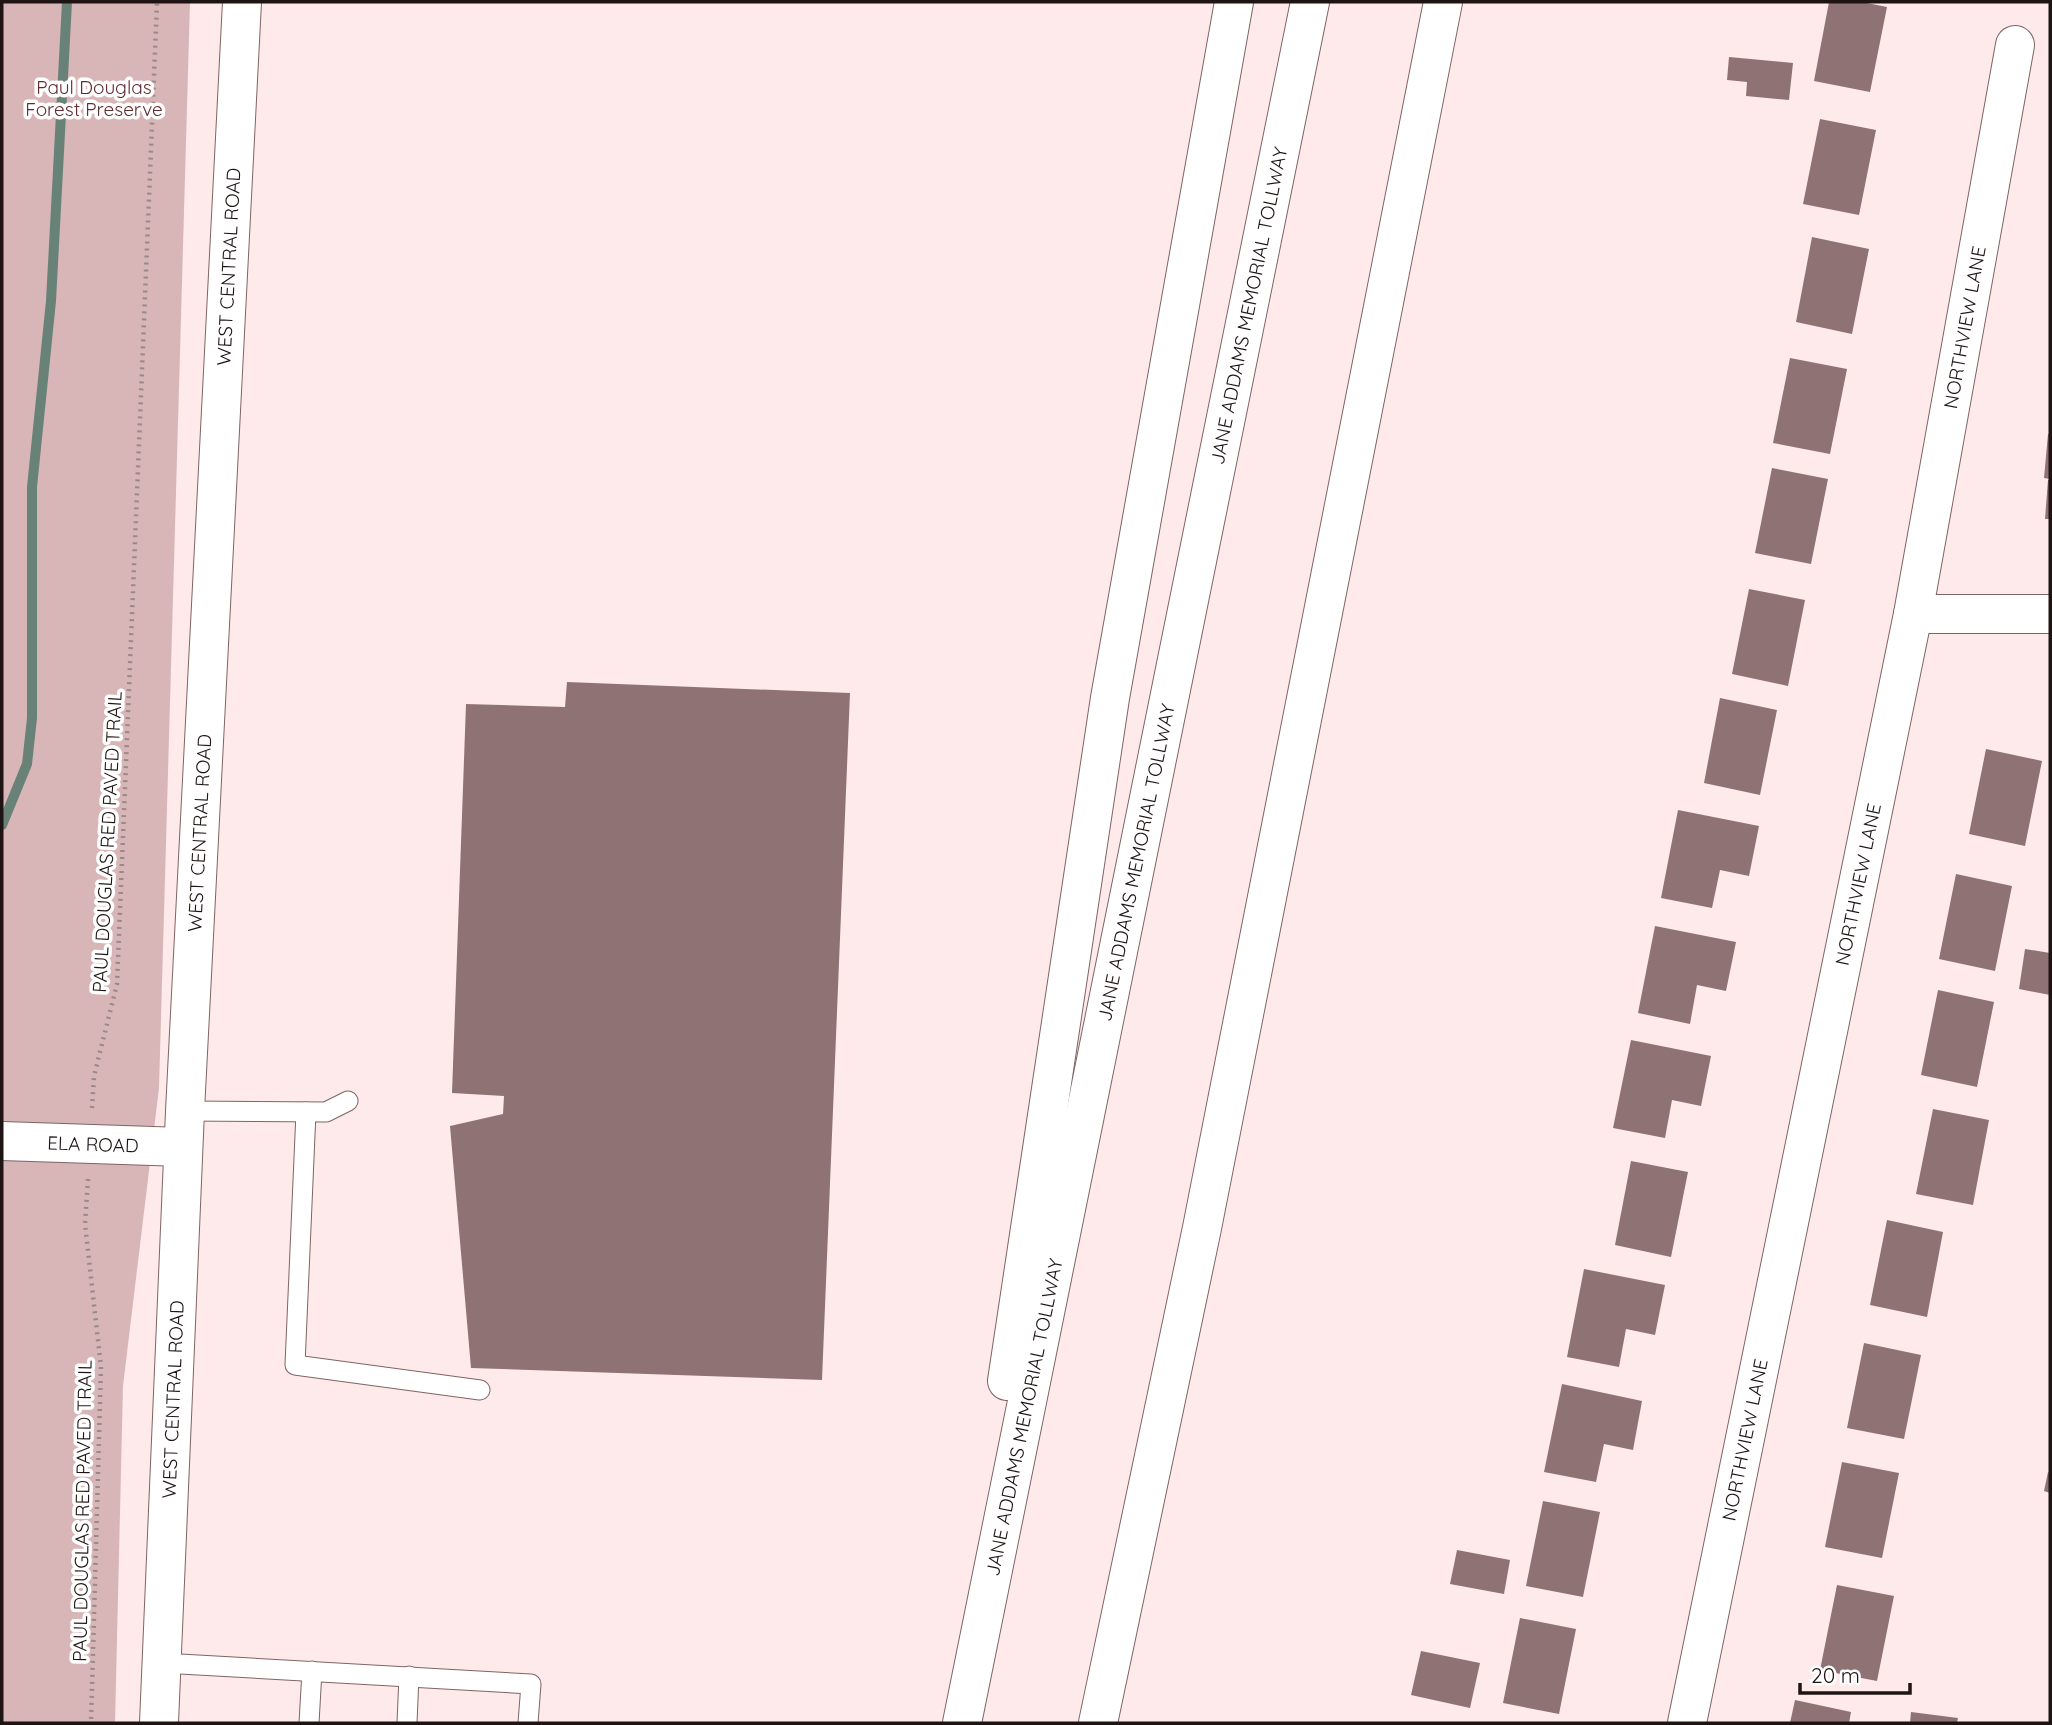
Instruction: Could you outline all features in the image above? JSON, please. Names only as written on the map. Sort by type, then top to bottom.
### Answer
[{"type":"main road","name":"WEST CENTRAL ROAD","points":[[159,1723],[184,1129],[242,2]]},
{"type":"main road","points":[[961,1723],[1029,1219],[1110,698],[1234,2]]},
{"type":"main road","name":"JANE ADDAMS MEMORIAL TOLLWAY","points":[[961,1723],[1311,2]]},
{"type":"main road","points":[[1098,1723],[1202,1228],[1443,2]]},
{"type":"main road","name":"NORTHVIEW LANE","points":[[1687,1723],[1913,614],[2015,45]]},
{"type":"main road","points":[[1913,614],[2050,614]]},
{"type":"main road","name":"ELA ROAD","points":[[2,1142],[90,1145],[184,1129]]},
{"type":"lane","points":[[184,1129],[306,1112],[326,1112],[348,1101]]},
{"type":"lane","points":[[306,1112],[295,1365],[480,1390]]},
{"type":"lane","points":[[162,1663],[531,1684],[528,1723]]},
{"type":"lane","points":[[309,1723],[312,1671]]},
{"type":"lane","points":[[407,1723],[409,1676]]},
{"type":"path","name":"PAUL DOUGLAS RED PAVED TRAIL","points":[[91,1723],[101,1367],[85,1224],[94,1076],[117,984],[157,2]]},
{"type":"green space","name":"Paul Douglas Forest Preserve","points":[[2,2],[190,2],[159,1088],[123,1386],[115,1723],[2,1723]]},
{"type":"building","points":[[1829,2],[1862,2],[1887,7],[1870,92],[1814,81]]},
{"type":"building","points":[[1729,57],[1793,63],[1789,100],[1746,96],[1747,82],[1727,80]]},
{"type":"building","points":[[1820,119],[1876,130],[1859,215],[1803,204]]},
{"type":"building","points":[[1812,237],[1869,249],[1852,334],[1796,322]]},
{"type":"building","points":[[1790,358],[1847,369],[1830,454],[1773,443]]},
{"type":"building","points":[[2050,434],[2050,479],[2044,478]]},
{"type":"building","points":[[1772,468],[1828,479],[1811,564],[1755,553]]},
{"type":"building","points":[[2048,480],[2050,519],[2045,519]]},
{"type":"building","points":[[1749,589],[1805,600],[1788,686],[1732,674]]},
{"type":"building","points":[[567,682],[850,693],[822,1380],[471,1368],[450,1126],[503,1114],[504,1096],[452,1093],[466,704],[565,707]]},
{"type":"building","points":[[1720,698],[1777,710],[1760,795],[1704,783]]},
{"type":"building","points":[[1986,749],[2042,761],[2025,846],[1969,834]]},
{"type":"building","points":[[1678,810],[1759,826],[1749,876],[1720,870],[1712,908],[1661,898]]},
{"type":"building","points":[[1956,874],[2012,886],[1995,971],[1939,959]]},
{"type":"building","points":[[1655,926],[1736,942],[1726,991],[1697,985],[1690,1024],[1638,1013]]},
{"type":"building","points":[[2025,949],[2050,953],[2050,995],[2019,989]]},
{"type":"building","points":[[1938,990],[1994,1002],[1977,1087],[1921,1075]]},
{"type":"building","points":[[1631,1040],[1711,1056],[1701,1106],[1672,1100],[1665,1138],[1613,1128]]},
{"type":"building","points":[[1933,1109],[1989,1120],[1973,1205],[1916,1194]]},
{"type":"building","points":[[1631,1161],[1688,1172],[1671,1257],[1615,1245]]},
{"type":"building","points":[[1887,1220],[1943,1232],[1927,1317],[1870,1305]]},
{"type":"building","points":[[1584,1269],[1665,1285],[1655,1335],[1626,1329],[1619,1367],[1567,1357]]},
{"type":"building","points":[[1864,1343],[1921,1355],[1904,1439],[1847,1428]]},
{"type":"building","points":[[1562,1384],[1642,1401],[1633,1450],[1604,1444],[1596,1482],[1544,1472]]},
{"type":"building","points":[[1842,1462],[1899,1473],[1882,1558],[1825,1547]]},
{"type":"building","points":[[2048,1472],[2050,1473],[2050,1493],[2044,1491]]},
{"type":"building","points":[[1543,1501],[1600,1512],[1583,1597],[1526,1586]]},
{"type":"building","points":[[1457,1550],[1510,1560],[1504,1594],[1450,1584]]},
{"type":"building","points":[[1837,1585],[1894,1596],[1877,1681],[1820,1670]]},
{"type":"building","points":[[1520,1618],[1576,1629],[1559,1714],[1503,1703]]},
{"type":"building","points":[[1421,1651],[1480,1663],[1470,1708],[1411,1695]]},
{"type":"building","points":[[1795,1700],[1851,1712],[1849,1723],[1790,1723]]},
{"type":"building","points":[[1911,1712],[1958,1718],[1957,1723],[1910,1723]]},
{"type":"waterway","points":[[2,825],[27,764],[32,718],[32,487],[51,301],[67,2]]}]
